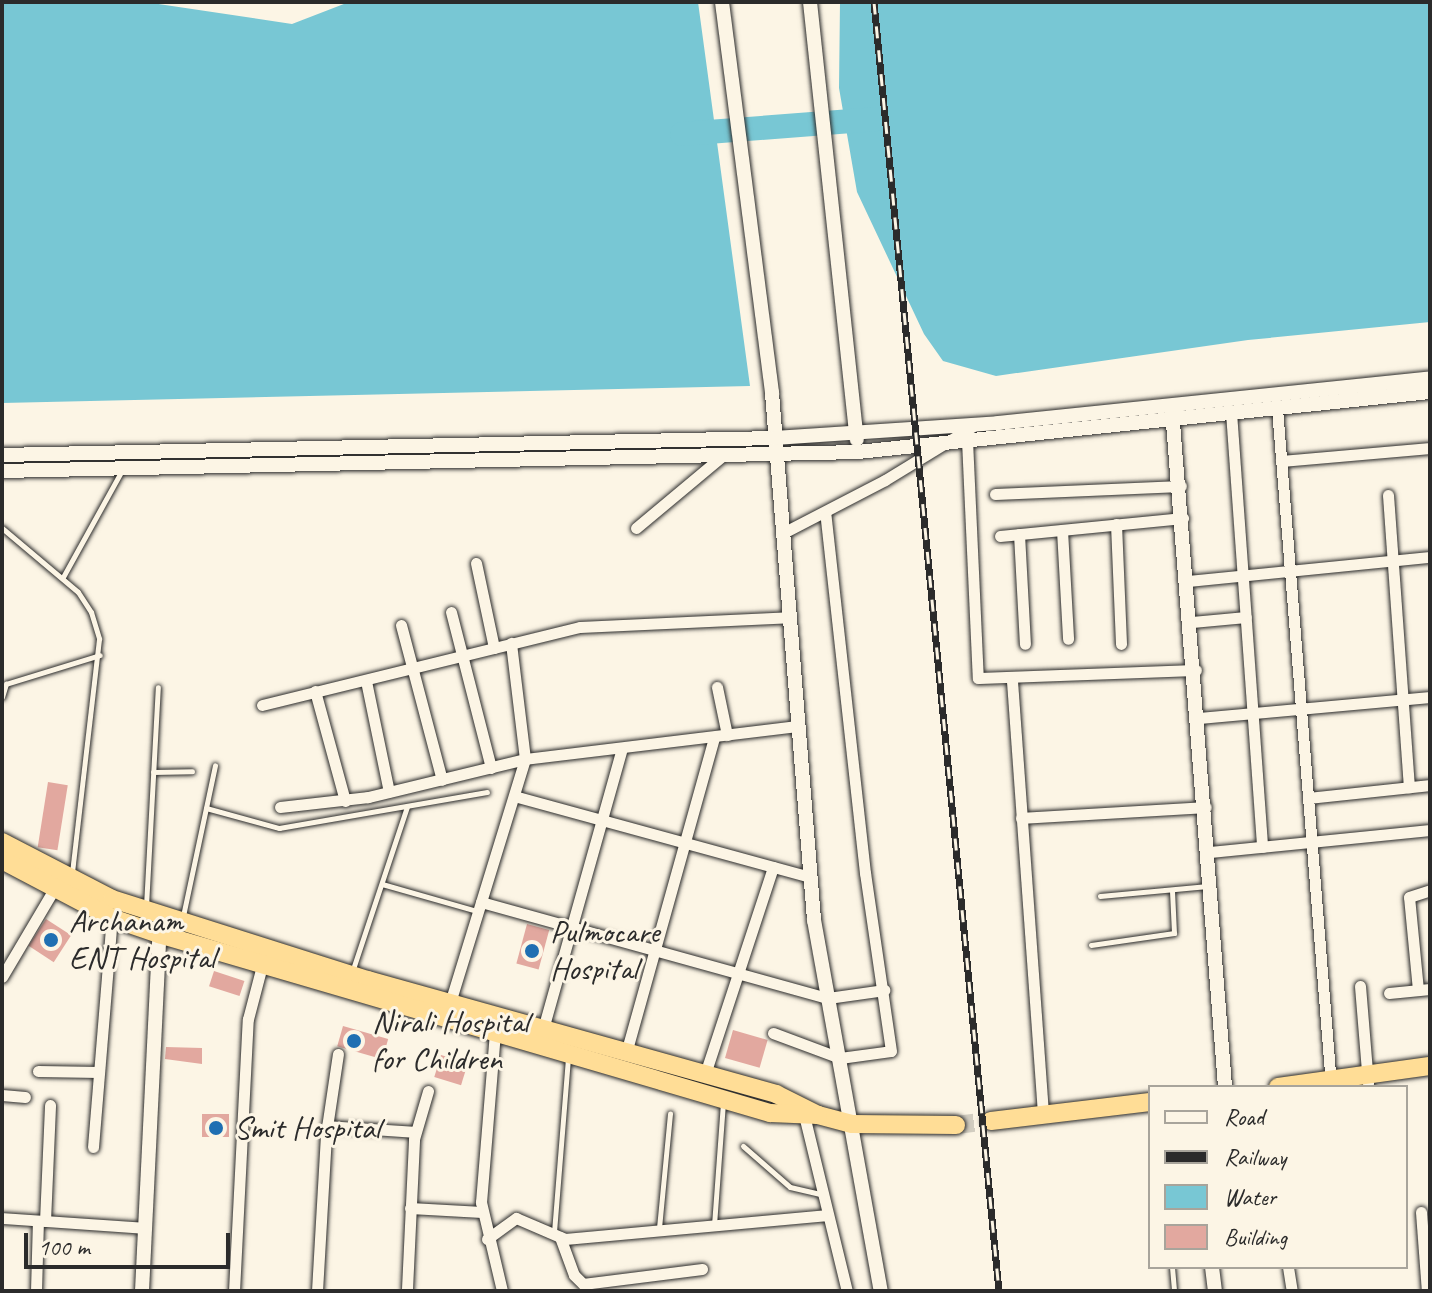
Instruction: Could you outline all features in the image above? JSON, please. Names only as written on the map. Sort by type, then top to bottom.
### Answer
[{"type":"highway","points":[[2,842],[71,879],[182,921],[264,957],[448,1010],[543,1029],[776,1094],[811,1115]]},
{"type":"highway","points":[[2,860],[112,918],[159,934],[351,975],[448,1010],[495,1032],[724,1099],[852,1124],[956,1125]]},
{"type":"highway","points":[[1295,1085],[1331,1085],[1430,1066]]},
{"type":"highway","points":[[1368,1079],[1430,1078]]},
{"type":"highway","points":[[991,1121],[1148,1102]]},
{"type":"street","points":[[722,2],[772,393],[810,877],[878,1290]]},
{"type":"street","points":[[810,2],[858,452]]},
{"type":"street","points":[[2,471],[858,452],[944,445],[1430,378]]},
{"type":"street","points":[[2,455],[774,438],[1172,412],[1231,412],[1430,392]]},
{"type":"street","points":[[1277,408],[1331,1085]]},
{"type":"street","points":[[1172,412],[1181,486],[1213,886],[1225,1085]]},
{"type":"street","points":[[1231,412],[1262,847]]},
{"type":"street","points":[[781,534],[825,513],[976,424]]},
{"type":"street","points":[[967,440],[974,669],[986,681],[1196,670]]},
{"type":"street","points":[[447,445],[448,461]]},
{"type":"street","points":[[1281,461],[1430,448]]},
{"type":"street","points":[[636,528],[722,456]]},
{"type":"street","points":[[995,494],[1181,486]]},
{"type":"street","points":[[1388,495],[1409,787]]},
{"type":"street","points":[[773,1033],[840,1058],[891,1051],[865,873],[825,513]]},
{"type":"street","points":[[1000,536],[1183,518]]},
{"type":"street","points":[[1116,524],[1121,644]]},
{"type":"street","points":[[1062,530],[1068,639]]},
{"type":"street","points":[[1019,534],[1025,644]]},
{"type":"street","points":[[1188,581],[1430,557]]},
{"type":"street","points":[[476,563],[494,648]]},
{"type":"street","points":[[451,612],[491,768]]},
{"type":"street","points":[[262,705],[465,658],[511,643],[580,627],[789,617]]},
{"type":"street","points":[[1192,622],[1246,617]]},
{"type":"street","points":[[401,625],[442,780]]},
{"type":"street","points":[[448,1010],[525,759],[511,643]]},
{"type":"street","points":[[366,681],[389,792]]},
{"type":"street","points":[[1012,681],[1043,1115]]},
{"type":"street","points":[[626,1053],[720,736],[717,687]]},
{"type":"street","points":[[315,691],[345,801]]},
{"type":"street","points":[[1199,718],[1430,697]]},
{"type":"street","points":[[280,807],[345,801],[525,759],[798,726]]},
{"type":"street","points":[[543,1029],[622,748]]},
{"type":"street","points":[[1308,798],[1430,785]]},
{"type":"street","points":[[514,796],[810,877]]},
{"type":"street","points":[[1021,818],[1206,807]]},
{"type":"street","points":[[1210,852],[1430,830]]},
{"type":"street","points":[[705,1074],[773,867]]},
{"type":"street","points":[[2,977],[54,889]]},
{"type":"street","points":[[1389,993],[1424,989],[1409,897],[1430,890]]},
{"type":"street","points":[[480,907],[572,927],[828,998],[884,990]]},
{"type":"street","points":[[142,1291],[159,934],[153,912]]},
{"type":"street","points":[[93,1147],[112,918]]},
{"type":"street","points":[[234,1291],[248,1019],[264,957]]},
{"type":"street","points":[[1360,986],[1368,1079]]},
{"type":"street","points":[[495,1032],[482,1212],[502,1291]]},
{"type":"street","points":[[317,1291],[327,1126],[338,1054]]},
{"type":"street","points":[[38,1071],[99,1072]]},
{"type":"street","points":[[407,1289],[415,1132],[428,1091]]},
{"type":"street","points":[[2,1095],[25,1097]]},
{"type":"street","points":[[36,1291],[50,1105]]},
{"type":"street","points":[[811,1115],[823,1194],[847,1291]]},
{"type":"street","points":[[327,1126],[415,1132]]},
{"type":"street","points":[[410,1208],[482,1212]]},
{"type":"street","points":[[1421,1212],[1427,1291]]},
{"type":"street","points":[[487,1239],[516,1218],[557,1236],[659,1231],[828,1215]]},
{"type":"street","points":[[2,1218],[145,1228]]},
{"type":"street","points":[[557,1236],[578,1282],[617,1285],[702,1269]]},
{"type":"street","points":[[1212,1269],[1215,1291]]},
{"type":"street","points":[[1288,1269],[1292,1291]]},
{"type":"lane","points":[[63,577],[123,468]]},
{"type":"lane","points":[[2,528],[63,577],[91,612],[100,655],[71,879]]},
{"type":"lane","points":[[2,697],[6,684],[100,655]]},
{"type":"lane","points":[[153,912],[153,772],[158,687]]},
{"type":"lane","points":[[182,921],[215,765]]},
{"type":"lane","points":[[153,772],[192,771]]},
{"type":"lane","points":[[206,808],[279,828],[487,792]]},
{"type":"lane","points":[[351,975],[408,806]]},
{"type":"lane","points":[[382,884],[480,907]]},
{"type":"lane","points":[[1100,896],[1213,886]]},
{"type":"lane","points":[[1091,945],[1174,933],[1172,890]]},
{"type":"lane","points":[[557,1236],[569,1054]]},
{"type":"lane","points":[[714,1226],[724,1099]]},
{"type":"lane","points":[[659,1231],[670,1114]]},
{"type":"lane","points":[[743,1146],[790,1187],[823,1194]]},
{"type":"lane","points":[[1172,1269],[1174,1291]]},
{"type":"water","points":[[2,2],[145,2],[292,24],[349,2],[698,2],[750,386],[2,403]]},
{"type":"water","points":[[840,2],[1430,2],[1430,322],[1248,340],[996,376],[943,361],[924,334],[857,192],[839,88]]},
{"type":"building","points":[[48,782],[68,785],[57,850],[38,847]]},
{"type":"building","points":[[46,919],[71,935],[54,962],[29,946]]},
{"type":"building","points":[[527,924],[549,930],[539,970],[516,964]]},
{"type":"building","points":[[214,971],[244,981],[239,996],[209,986]]},
{"type":"building","points":[[343,1026],[388,1039],[382,1059],[337,1046]]},
{"type":"building","points":[[733,1030],[768,1040],[760,1068],[725,1058]]},
{"type":"building","points":[[166,1047],[202,1048],[202,1064],[165,1059]]},
{"type":"building","points":[[441,1055],[468,1063],[461,1085],[434,1077]]},
{"type":"building","points":[[202,1114],[229,1114],[229,1137],[202,1137]]},
{"type":"waterway","points":[[682,134],[877,119]]},
{"type":"tunnel","points":[[956,1125],[991,1121]]},
{"type":"railway","points":[[874,2],[999,1291]]},
{"type":"place","name":"Archanam ENT Hospital","points":[[51,940]]},
{"type":"place","name":"Pulmocare Hospital","points":[[532,951]]},
{"type":"place","name":"Nirali Hospital for Children","points":[[354,1041]]},
{"type":"place","name":"Smit Hospital","points":[[216,1128]]}]
